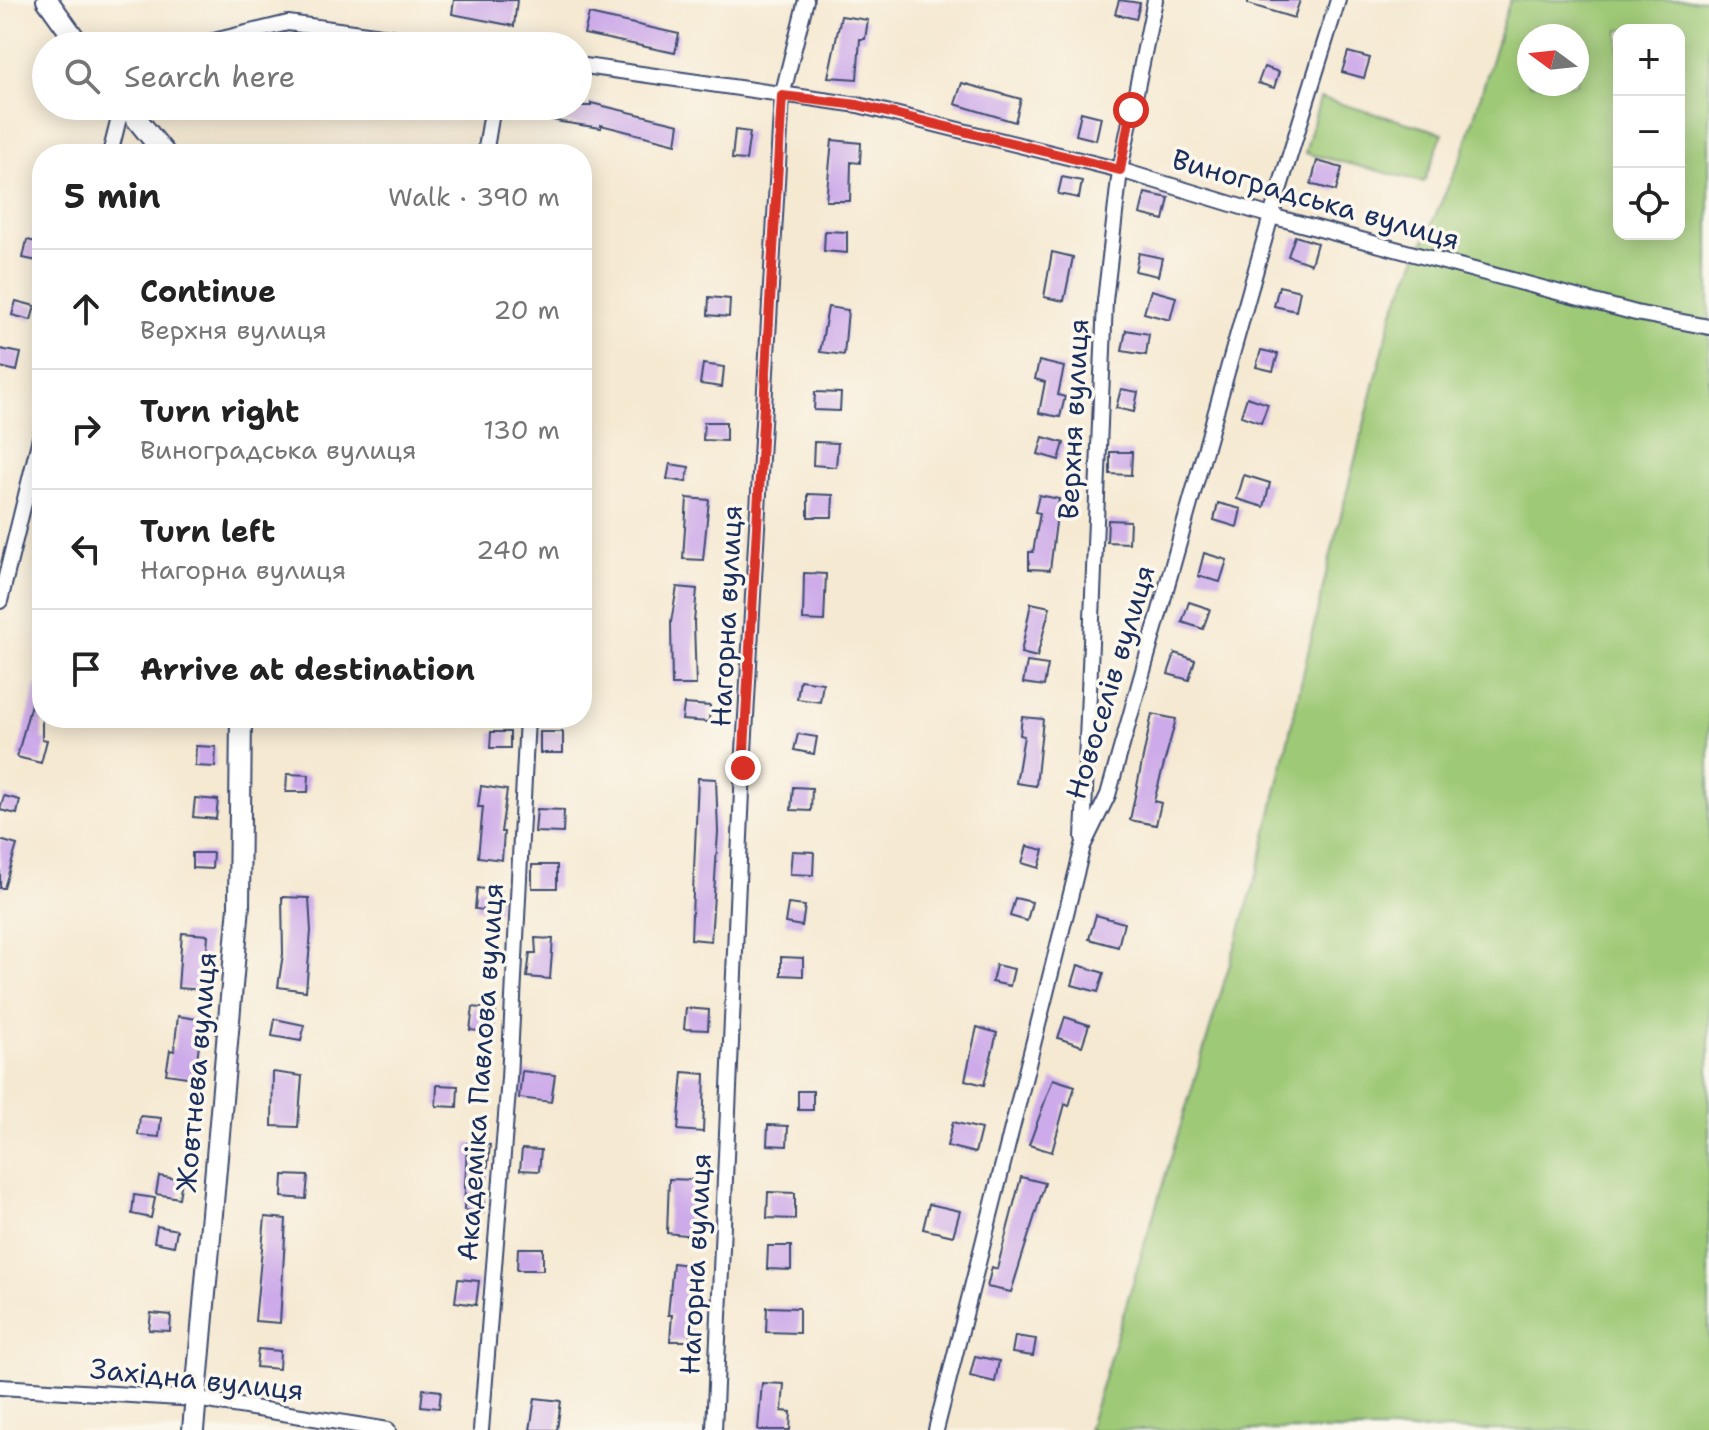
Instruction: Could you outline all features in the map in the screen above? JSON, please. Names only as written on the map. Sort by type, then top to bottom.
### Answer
[{"type":"main road","points":[[47,0],[70,32]]},
{"type":"main road","points":[[136,120],[156,144]]},
{"type":"main road","name":"Жовтнева вулиця","points":[[193,1430],[239,906],[241,728]]},
{"type":"street","name":"Нагорна вулиця","points":[[714,1430],[743,768],[782,96],[806,0]]},
{"type":"street","name":"Верхня вулиця","points":[[1083,846],[1105,301],[1120,170],[1155,0]]},
{"type":"street","name":"Новоселів вулиця","points":[[936,1430],[1083,846],[1108,795],[1271,216],[1338,0]]},
{"type":"street","points":[[251,32],[288,23],[353,32]]},
{"type":"street","name":"Виноградська вулиця","points":[[592,67],[858,105],[1120,170],[1271,216],[1636,313],[1709,327]]},
{"type":"street","points":[[113,144],[120,120]]},
{"type":"street","points":[[487,144],[491,120]]},
{"type":"street","points":[[0,601],[32,471]]},
{"type":"street","name":"Академіка Павлова вулиця","points":[[481,1430],[509,1078],[526,728]]},
{"type":"street","name":"Західна вулиця","points":[[0,1387],[196,1399],[388,1430]]},
{"type":"green space","points":[[1510,0],[1709,0],[1709,1430],[1088,1430],[1258,871],[1326,574],[1393,311],[1463,153]]},
{"type":"green space","points":[[1320,98],[1443,133],[1424,182],[1305,153]]},
{"type":"building","points":[[454,0],[517,0],[514,26],[452,14]]},
{"type":"building","points":[[1119,0],[1140,3],[1136,19],[1115,14]]},
{"type":"building","points":[[1248,0],[1300,0],[1294,18],[1248,4]]},
{"type":"building","points":[[589,14],[679,34],[675,53],[584,32]]},
{"type":"building","points":[[841,16],[868,20],[865,39],[860,39],[857,79],[828,77]]},
{"type":"building","points":[[1348,52],[1370,58],[1364,78],[1342,72]]},
{"type":"building","points":[[1264,67],[1279,72],[1274,88],[1258,83]]},
{"type":"building","points":[[962,83],[1021,99],[1015,122],[955,104]]},
{"type":"building","points":[[592,103],[679,124],[676,144],[601,125],[601,128],[553,120],[592,120]]},
{"type":"building","points":[[1081,112],[1101,117],[1096,140],[1076,135]]},
{"type":"building","points":[[735,130],[750,132],[746,160],[732,159]]},
{"type":"building","points":[[832,140],[861,143],[860,163],[851,162],[850,201],[826,201]]},
{"type":"building","points":[[1317,161],[1342,168],[1336,191],[1311,184]]},
{"type":"building","points":[[1062,177],[1082,181],[1079,198],[1058,194]]},
{"type":"building","points":[[1145,193],[1169,198],[1164,220],[1140,214]]},
{"type":"building","points":[[825,231],[847,232],[847,253],[824,251]]},
{"type":"building","points":[[1295,236],[1317,243],[1311,264],[1288,256]]},
{"type":"building","points":[[27,240],[32,241],[32,260],[23,258]]},
{"type":"building","points":[[1052,252],[1073,257],[1064,301],[1044,297]]},
{"type":"building","points":[[1139,253],[1162,258],[1158,276],[1135,271]]},
{"type":"building","points":[[1279,286],[1300,291],[1296,311],[1274,306]]},
{"type":"building","points":[[1151,290],[1176,297],[1170,320],[1144,313]]},
{"type":"building","points":[[709,297],[730,299],[729,317],[708,315]]},
{"type":"building","points":[[16,301],[32,305],[31,320],[12,315]]},
{"type":"building","points":[[828,307],[848,310],[844,355],[820,352]]},
{"type":"building","points":[[1126,330],[1149,334],[1146,355],[1122,351]]},
{"type":"building","points":[[0,349],[21,353],[17,371],[0,367]]},
{"type":"building","points":[[1261,350],[1278,354],[1273,371],[1256,367]]},
{"type":"building","points":[[1039,361],[1064,367],[1058,395],[1065,397],[1060,417],[1039,413],[1045,382],[1035,379]]},
{"type":"building","points":[[703,364],[724,367],[722,387],[700,384]]},
{"type":"building","points":[[1121,389],[1138,392],[1134,412],[1116,408]]},
{"type":"building","points":[[815,392],[841,393],[840,411],[814,410]]},
{"type":"building","points":[[1247,397],[1268,404],[1261,423],[1241,416]]},
{"type":"building","points":[[704,422],[726,422],[726,441],[703,440]]},
{"type":"building","points":[[1043,437],[1064,443],[1059,460],[1038,454]]},
{"type":"building","points":[[814,442],[838,443],[836,467],[813,465]]},
{"type":"building","points":[[1110,452],[1132,452],[1131,475],[1110,474]]},
{"type":"building","points":[[670,464],[689,467],[686,482],[667,479]]},
{"type":"building","points":[[1244,475],[1270,483],[1264,507],[1237,499]]},
{"type":"building","points":[[808,494],[833,495],[832,517],[808,517]]},
{"type":"building","points":[[1039,495],[1059,499],[1050,570],[1029,569],[1029,552],[1033,552],[1040,513],[1035,512]]},
{"type":"building","points":[[687,498],[709,500],[703,560],[683,559]]},
{"type":"building","points":[[1218,503],[1241,509],[1237,527],[1214,520]]},
{"type":"building","points":[[1108,520],[1130,521],[1129,543],[1107,542]]},
{"type":"building","points":[[1204,553],[1227,560],[1220,582],[1198,576]]},
{"type":"building","points":[[804,573],[826,574],[824,621],[803,620]]},
{"type":"building","points":[[677,587],[697,589],[694,622],[696,685],[672,685],[671,622]]},
{"type":"building","points":[[1189,602],[1210,609],[1203,629],[1182,622]]},
{"type":"building","points":[[1031,603],[1050,607],[1037,657],[1021,653]]},
{"type":"building","points":[[1175,653],[1195,660],[1189,680],[1168,674]]},
{"type":"building","points":[[1027,662],[1048,665],[1044,686],[1023,683]]},
{"type":"building","points":[[800,680],[823,683],[820,702],[797,699]]},
{"type":"building","points":[[32,700],[32,728],[42,728],[42,739],[47,740],[41,763],[17,757]]},
{"type":"building","points":[[684,704],[710,706],[709,722],[682,720]]},
{"type":"building","points":[[1152,714],[1176,719],[1154,801],[1161,803],[1156,825],[1130,820]]},
{"type":"building","points":[[1022,717],[1043,719],[1036,786],[1016,783],[1024,736],[1020,735]]},
{"type":"building","points":[[491,732],[510,732],[510,748],[490,748]]},
{"type":"building","points":[[540,732],[563,732],[563,753],[540,753]]},
{"type":"building","points":[[798,734],[817,737],[814,754],[794,750]]},
{"type":"building","points":[[196,746],[216,747],[215,767],[195,766]]},
{"type":"building","points":[[287,774],[309,775],[308,792],[286,792]]},
{"type":"building","points":[[698,778],[716,779],[718,832],[711,941],[691,939]]},
{"type":"building","points":[[481,786],[507,790],[501,832],[504,832],[502,860],[478,857],[483,807],[478,807]]},
{"type":"building","points":[[793,787],[812,788],[811,811],[791,810]]},
{"type":"building","points":[[4,796],[20,800],[17,814],[0,810]]},
{"type":"building","points":[[195,798],[218,800],[216,819],[193,817]]},
{"type":"building","points":[[537,809],[564,810],[563,833],[535,832]]},
{"type":"building","points":[[0,840],[17,845],[4,888],[0,888]]},
{"type":"building","points":[[1027,846],[1044,850],[1039,868],[1022,863]]},
{"type":"building","points":[[792,851],[814,852],[813,875],[790,874]]},
{"type":"building","points":[[192,853],[213,853],[212,869],[192,868]]},
{"type":"building","points":[[532,865],[557,865],[557,888],[532,888]]},
{"type":"building","points":[[477,888],[501,891],[499,912],[475,909]]},
{"type":"building","points":[[282,897],[309,898],[311,931],[306,991],[278,987],[283,954]]},
{"type":"building","points":[[1015,898],[1032,902],[1027,921],[1010,916]]},
{"type":"building","points":[[788,904],[805,906],[802,926],[785,923]]},
{"type":"building","points":[[1096,915],[1124,923],[1118,947],[1089,939]]},
{"type":"building","points":[[182,933],[208,935],[204,990],[178,988]]},
{"type":"building","points":[[535,938],[553,939],[550,979],[527,977],[530,953],[536,953]]},
{"type":"building","points":[[781,957],[803,958],[803,976],[781,975]]},
{"type":"building","points":[[996,965],[1014,969],[1010,986],[992,982]]},
{"type":"building","points":[[1078,965],[1104,973],[1098,992],[1072,985]]},
{"type":"building","points":[[473,1007],[496,1010],[493,1033],[470,1030]]},
{"type":"building","points":[[686,1008],[709,1010],[708,1030],[684,1029]]},
{"type":"building","points":[[178,1016],[203,1020],[194,1078],[166,1074],[170,1050],[174,1051]]},
{"type":"building","points":[[1065,1017],[1089,1025],[1082,1046],[1058,1038]]},
{"type":"building","points":[[275,1019],[304,1025],[301,1041],[272,1036]]},
{"type":"building","points":[[977,1027],[997,1033],[984,1085],[965,1080]]},
{"type":"building","points":[[522,1071],[555,1075],[551,1102],[519,1098]]},
{"type":"building","points":[[273,1072],[302,1076],[298,1127],[272,1126]]},
{"type":"building","points":[[683,1072],[705,1074],[703,1132],[678,1130]]},
{"type":"building","points":[[1053,1079],[1075,1086],[1069,1106],[1065,1104],[1052,1152],[1029,1145]]},
{"type":"building","points":[[437,1085],[458,1086],[457,1107],[436,1106]]},
{"type":"building","points":[[798,1091],[813,1091],[813,1110],[798,1110]]},
{"type":"building","points":[[140,1116],[161,1118],[159,1137],[138,1135]]},
{"type":"building","points":[[953,1122],[981,1129],[975,1153],[947,1146]]},
{"type":"building","points":[[768,1125],[788,1126],[787,1146],[767,1145]]},
{"type":"building","points":[[467,1143],[490,1145],[483,1213],[464,1210]]},
{"type":"building","points":[[522,1149],[541,1150],[539,1171],[520,1170]]},
{"type":"building","points":[[283,1175],[308,1176],[306,1199],[282,1197]]},
{"type":"building","points":[[159,1176],[182,1180],[179,1198],[156,1194]]},
{"type":"building","points":[[1021,1177],[1045,1183],[1011,1292],[987,1287],[992,1267],[997,1269]]},
{"type":"building","points":[[669,1179],[696,1180],[694,1236],[667,1233]]},
{"type":"building","points":[[768,1192],[795,1193],[795,1219],[767,1218]]},
{"type":"building","points":[[134,1195],[155,1198],[151,1218],[132,1214]]},
{"type":"building","points":[[929,1204],[960,1211],[953,1236],[923,1229]]},
{"type":"building","points":[[265,1217],[286,1219],[280,1323],[255,1321]]},
{"type":"building","points":[[157,1226],[177,1230],[174,1246],[154,1242]]},
{"type":"building","points":[[768,1246],[791,1246],[791,1270],[767,1269]]},
{"type":"building","points":[[518,1248],[543,1248],[543,1270],[517,1270]]},
{"type":"building","points":[[673,1263],[695,1266],[690,1341],[670,1341],[672,1315],[668,1315]]},
{"type":"building","points":[[458,1279],[479,1281],[476,1305],[455,1302]]},
{"type":"building","points":[[767,1307],[799,1308],[799,1333],[766,1332]]},
{"type":"building","points":[[151,1313],[171,1315],[170,1331],[149,1330]]},
{"type":"building","points":[[1015,1336],[1036,1339],[1033,1356],[1012,1353]]},
{"type":"building","points":[[258,1349],[280,1351],[279,1369],[256,1367]]},
{"type":"building","points":[[975,1356],[999,1361],[995,1382],[970,1376]]},
{"type":"building","points":[[762,1383],[784,1384],[782,1411],[791,1412],[790,1430],[758,1430]]},
{"type":"building","points":[[423,1389],[441,1391],[439,1408],[421,1406]]},
{"type":"building","points":[[535,1398],[561,1401],[557,1430],[530,1430]]},
{"type":"route","points":[[743,768],[782,96],[858,105],[1120,170],[1131,110]]}]
